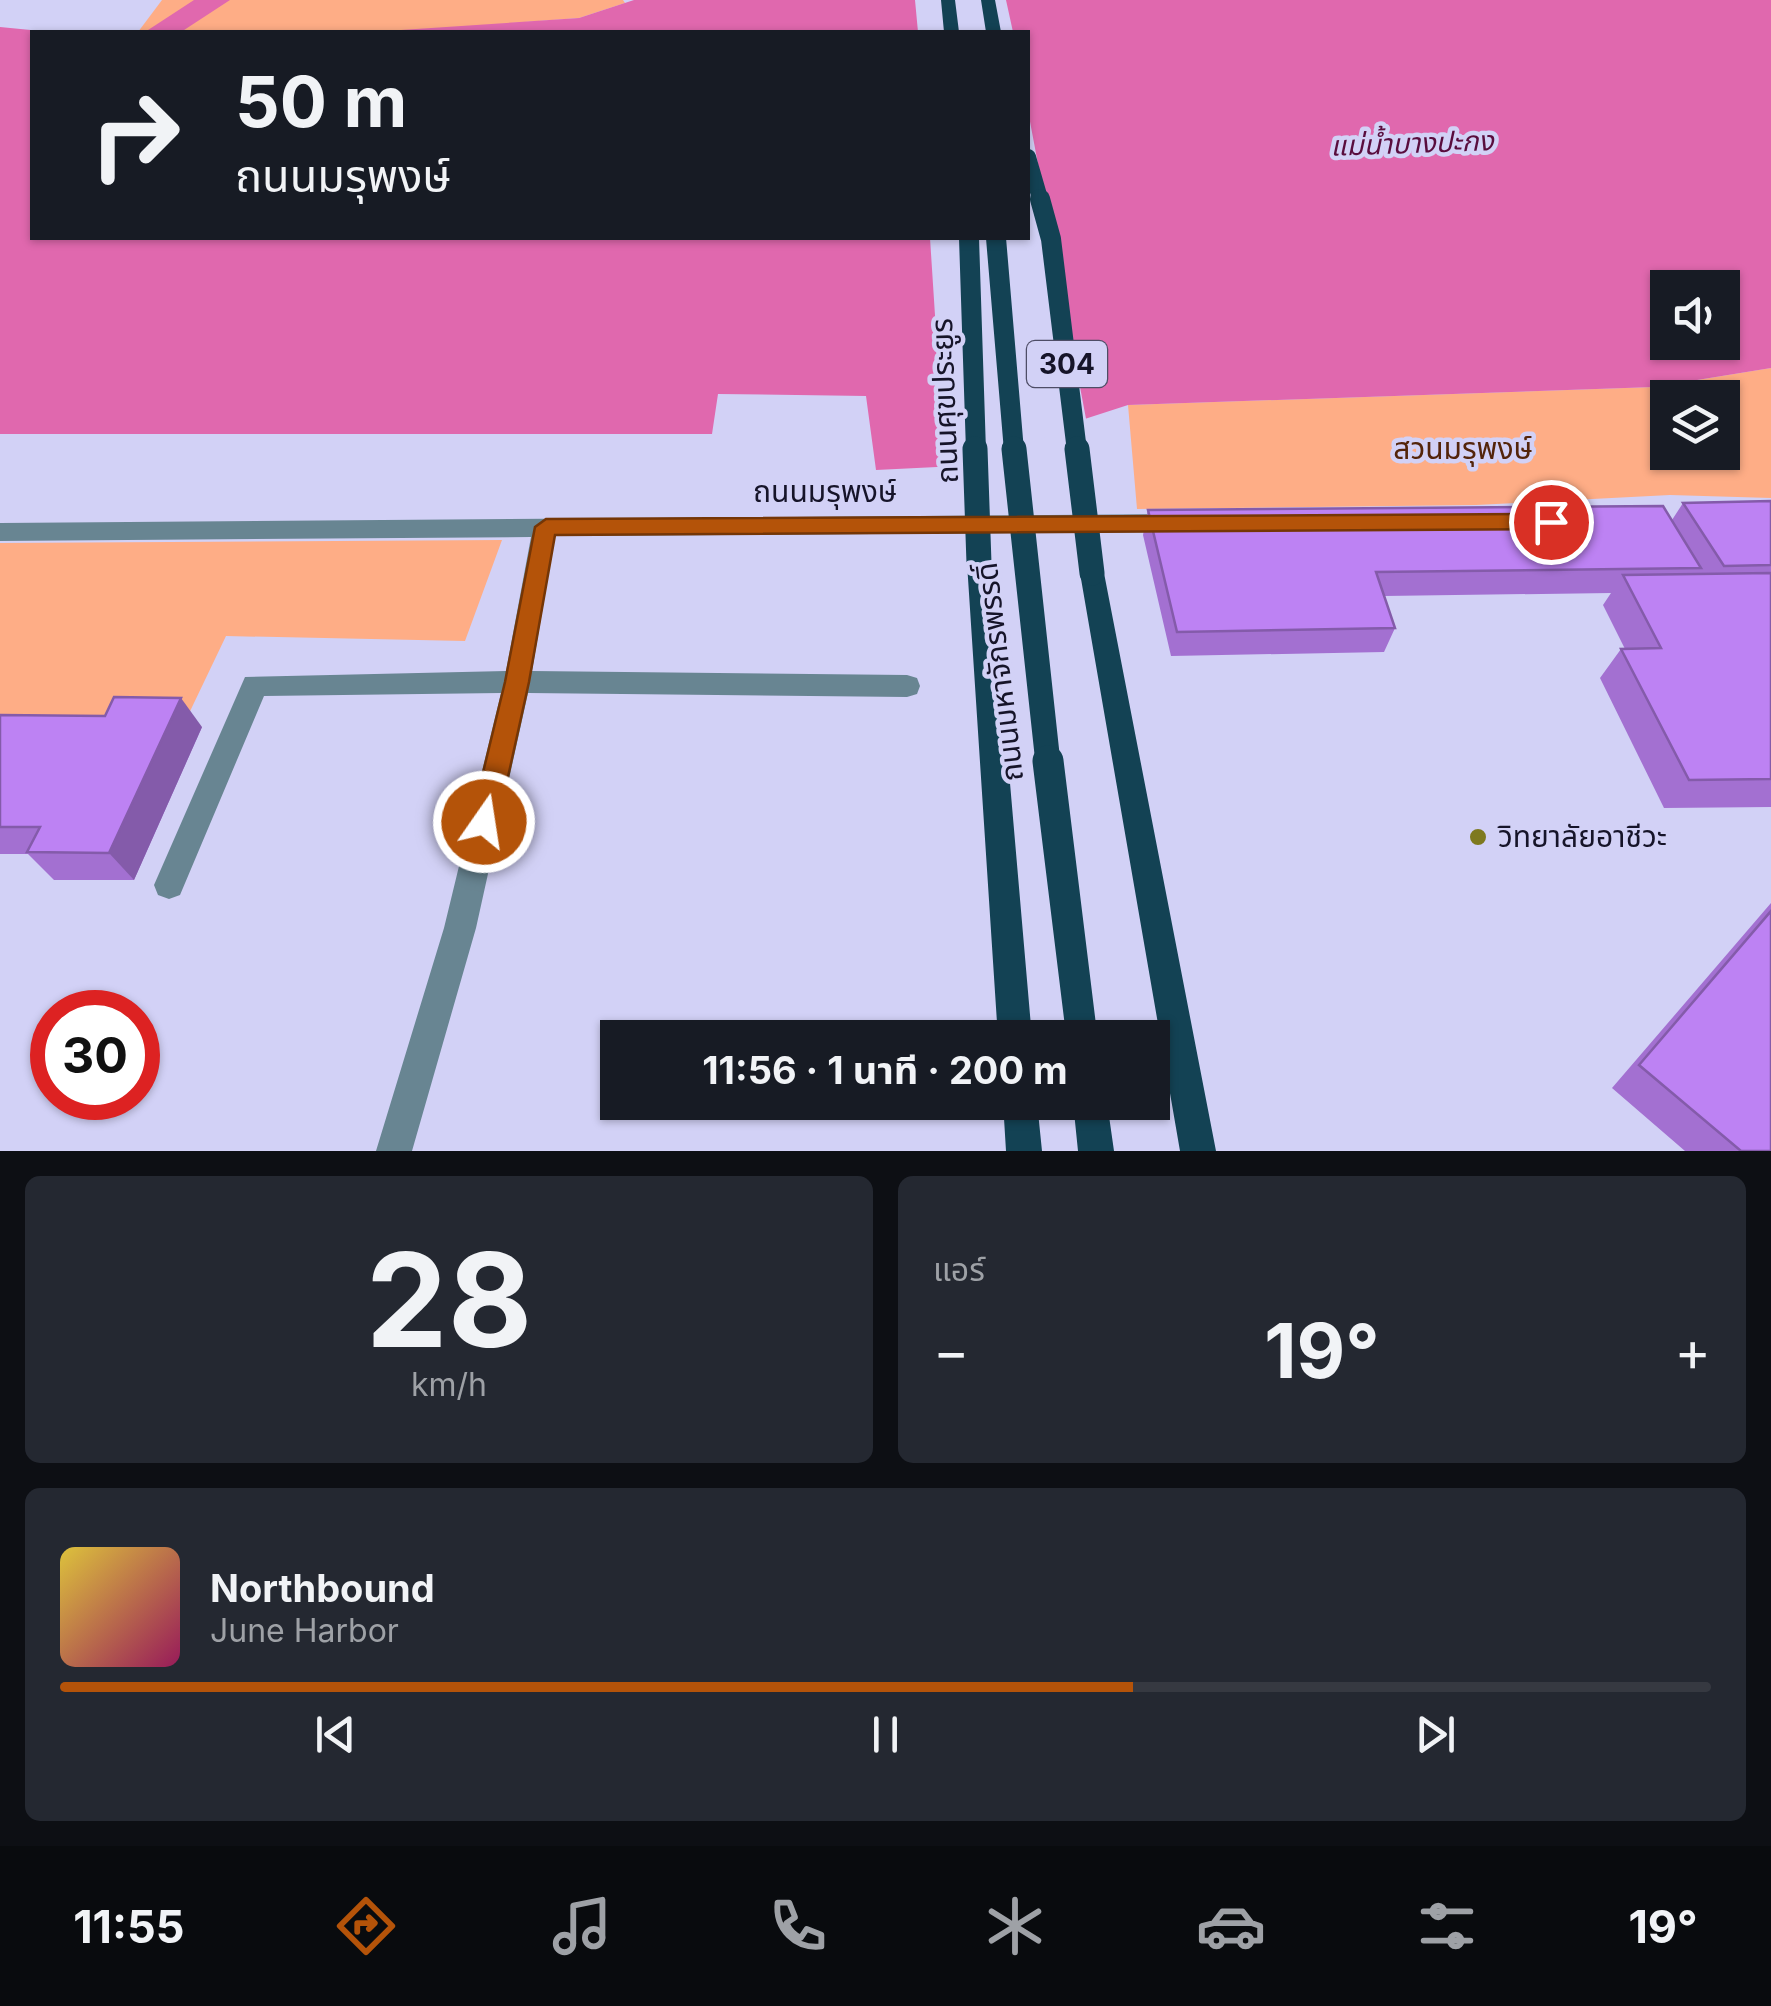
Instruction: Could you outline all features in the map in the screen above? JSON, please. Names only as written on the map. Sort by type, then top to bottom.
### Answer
[{"type":"main road","points":[[948,0],[952,30]]},
{"type":"main road","points":[[988,0],[994,30]]},
{"type":"main road","name":"304","points":[[1030,164],[1052,239],[1092,573],[1198,1151]]},
{"type":"main road","name":"ถนนศุขประยูร","points":[[969,240],[979,562]]},
{"type":"main road","name":"ถนนมหาจักรพรรดิ์","points":[[996,240],[1024,565],[1080,1020]]},
{"type":"main road","name":"ถนนมหาจักรพรรดิ์","points":[[979,562],[1014,1020]]},
{"type":"main road","points":[[1021,1120],[1024,1151]]},
{"type":"main road","points":[[1092,1120],[1096,1151]]},
{"type":"street","name":"ถนนมรุพงษ์","points":[[0,532],[1202,523]]},
{"type":"street","points":[[394,1151],[460,928],[517,682],[546,527]]},
{"type":"street","points":[[169,885],[255,686],[517,682],[907,686]]},
{"type":"green space","points":[[162,0],[625,3],[579,18],[420,30],[140,30]]},
{"type":"green space","name":"สวนมรุพงษ์","points":[[1771,368],[1771,498],[1670,495],[1476,505],[1137,509],[1128,405],[1650,387],[1650,470],[1740,470],[1740,380],[1697,380]]},
{"type":"green space","points":[[502,540],[465,641],[226,636],[171,751],[0,752],[0,543]]},
{"type":"water","name":"แม่น้ำบางปะกง","points":[[634,0],[1771,0],[1771,368],[1697,380],[1650,380],[1650,387],[1128,405],[937,467],[876,470],[866,396],[718,394],[712,434],[0,434],[0,27],[31,30],[30,240],[1030,240],[1030,30],[401,30],[579,18]]},
{"type":"pier","points":[[915,0],[1006,0],[1013,30],[918,30]]},
{"type":"pier","points":[[1030,122],[1087,424],[945,470],[930,240],[1030,240]]},
{"type":"building","points":[[1771,501],[1771,565],[1724,566],[1683,503]]},
{"type":"building","points":[[1663,506],[1701,568],[1376,572],[1395,628],[1177,632],[1148,510]]},
{"type":"building","points":[[1771,573],[1771,779],[1689,780],[1621,649],[1661,648],[1623,575]]},
{"type":"building","points":[[114,697],[181,698],[109,853],[27,852],[40,827],[0,827],[0,715],[105,716]]},
{"type":"building","points":[[1771,911],[1771,1151],[1741,1151],[1639,1065]]},
{"type":"waterway","points":[[163,30],[215,0]]},
{"type":"place","name":"วิทยาลัยอาชีวะ","points":[[1478,837]]},
{"type":"route","points":[[484,822],[517,682],[546,527],[1551,522]]}]
